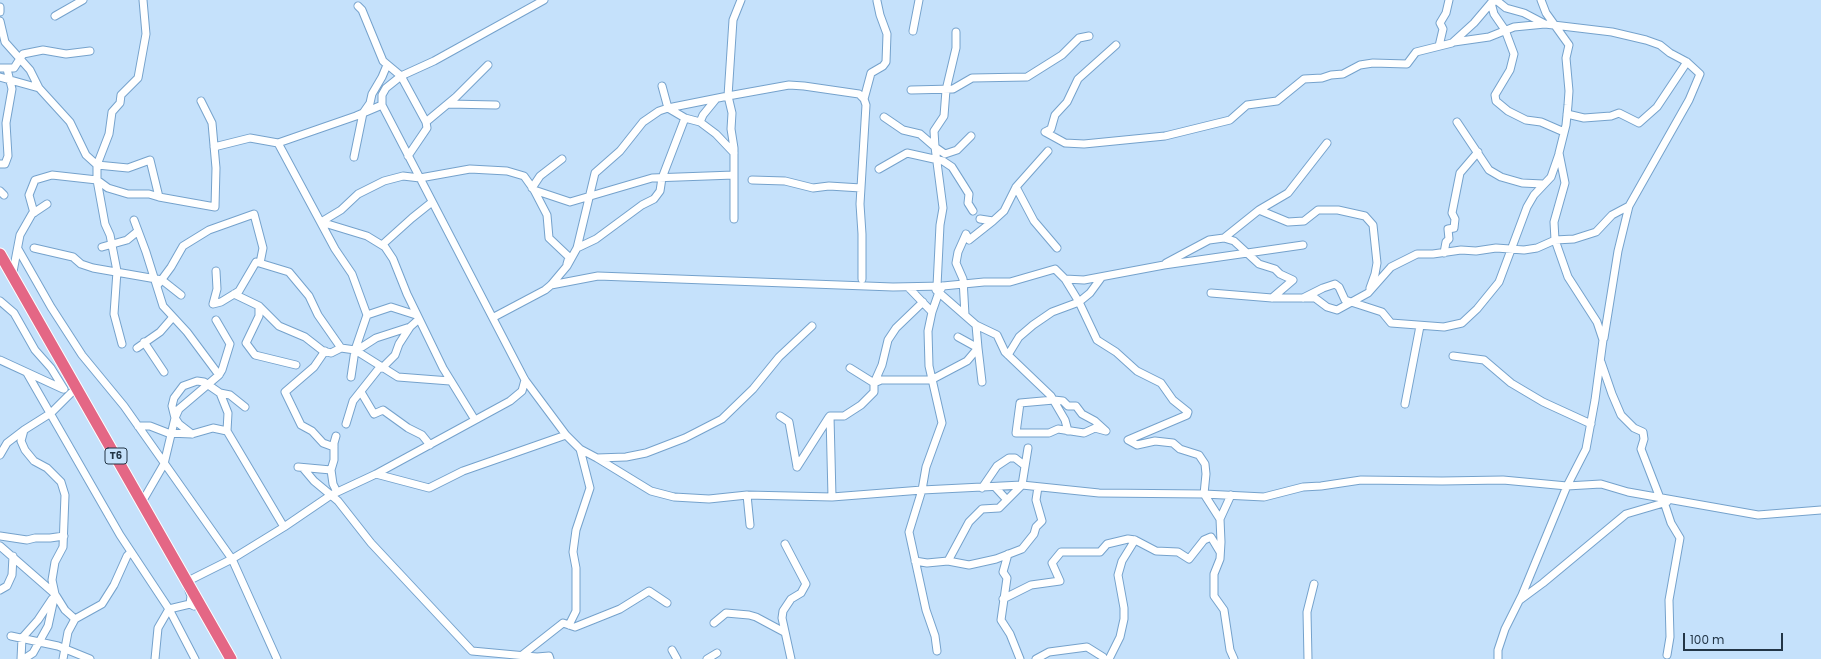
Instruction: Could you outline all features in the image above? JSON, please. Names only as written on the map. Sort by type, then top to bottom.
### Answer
[{"type":"highway","name":"T6","points":[[0,254],[70,390],[142,502],[231,659]]},
{"type":"street","points":[[55,16],[83,0]]},
{"type":"street","points":[[122,344],[114,314],[117,271],[110,235],[105,224],[96,180],[97,165],[109,134],[112,112],[120,103],[120,95],[138,78],[146,34],[143,0]]},
{"type":"street","points":[[544,0],[434,61],[401,76],[386,88],[382,95],[382,105],[494,317],[525,380],[566,435],[580,448],[642,487],[663,495],[709,500],[747,495],[832,497],[922,490],[1022,485],[1099,493],[1204,494],[1267,497],[1303,487],[1371,479],[1520,481],[1567,486],[1601,484],[1628,492],[1665,500],[1758,516],[1821,510]]},
{"type":"street","points":[[734,219],[734,153],[731,129],[732,112],[728,96],[733,20],[741,0]]},
{"type":"street","points":[[913,31],[919,0]]},
{"type":"street","points":[[1440,46],[1443,29],[1440,23],[1446,13],[1449,0]]},
{"type":"street","points":[[1301,299],[1335,284],[1339,287],[1344,299],[1382,312],[1391,323],[1450,327],[1466,321],[1490,295],[1500,282],[1527,207],[1543,184],[1551,177],[1559,154],[1564,132],[1569,95],[1566,58],[1569,45],[1545,10],[1541,0]]},
{"type":"street","points":[[862,279],[861,188],[866,105],[864,99],[871,73],[885,65],[886,59],[887,34],[877,1]]},
{"type":"street","points":[[1452,43],[1495,1]]},
{"type":"street","points":[[1495,1],[1506,8],[1524,13],[1545,24],[1637,37],[1660,45],[1670,53],[1687,62],[1700,74],[1689,100],[1629,206],[1621,236],[1603,340],[1591,424],[1583,456],[1567,486],[1520,600],[1505,629],[1498,650],[1498,659]]},
{"type":"street","points":[[1495,1],[1494,14],[1505,30],[1512,48],[1514,61],[1495,95],[1496,101],[1508,111],[1526,120],[1541,122],[1564,132]]},
{"type":"street","points":[[358,6],[362,10],[383,61],[401,76],[426,122],[427,128],[408,156]]},
{"type":"street","points":[[0,7],[0,12]]},
{"type":"street","points":[[0,21],[5,42],[30,70],[39,88],[70,122],[86,155],[97,165],[128,168],[150,160],[159,197]]},
{"type":"street","points":[[1116,45],[1078,79],[1067,102],[1055,115],[1051,129],[1045,132],[1065,143],[1084,144],[1165,136],[1230,120],[1247,106],[1277,101],[1304,79],[1322,78],[1331,75],[1344,74],[1360,65],[1373,63],[1407,64],[1416,52],[1452,43],[1489,37],[1505,30],[1545,24]]},
{"type":"street","points":[[937,651],[935,636],[926,610],[915,561],[910,529],[922,490],[926,467],[942,423],[928,366],[928,331],[937,288],[940,225],[943,208],[935,159],[934,130],[944,116],[946,90],[956,48],[956,32]]},
{"type":"street","points":[[911,90],[953,89],[972,78],[1027,77],[1062,55],[1079,38],[1089,36]]},
{"type":"street","points":[[3,69],[14,68],[23,54],[43,50],[66,54],[90,51]]},
{"type":"street","points":[[1567,114],[1584,118],[1611,116],[1619,113],[1639,123],[1657,107],[1687,62]]},
{"type":"street","points":[[354,157],[363,113],[370,103],[372,94],[387,65]]},
{"type":"street","points":[[426,122],[448,104],[488,65]]},
{"type":"street","points":[[0,164],[5,164],[8,156],[6,123],[11,93],[10,78],[3,69]]},
{"type":"street","points":[[0,76],[39,88]]},
{"type":"street","points":[[551,285],[566,266],[577,248],[584,224],[588,195],[596,171],[620,151],[643,122],[659,111],[789,85],[855,92],[864,99]]},
{"type":"street","points":[[662,86],[668,108],[685,118],[700,122],[716,134],[734,153]]},
{"type":"street","points":[[700,122],[703,115],[716,99]]},
{"type":"street","points":[[34,213],[29,195],[35,180],[52,175],[96,180],[108,188],[128,194],[149,194],[215,207],[212,123],[200,101]]},
{"type":"street","points":[[448,104],[496,105]]},
{"type":"street","points":[[214,147],[250,138],[278,143],[382,105]]},
{"type":"street","points":[[577,248],[596,239],[642,205],[657,196],[662,178],[685,118]]},
{"type":"street","points":[[884,118],[903,130],[920,134],[945,154],[957,150],[971,136]]},
{"type":"street","points":[[1457,122],[1489,170],[1501,177],[1522,183],[1543,184]]},
{"type":"street","points":[[278,143],[321,222],[352,274],[367,315],[356,349],[352,377]]},
{"type":"street","points":[[1224,238],[1270,202],[1288,193],[1327,143]]},
{"type":"street","points":[[966,315],[962,277],[956,263],[963,239],[966,234],[968,240],[970,240],[1004,211],[1016,187],[1048,151]]},
{"type":"street","points":[[1444,252],[1446,242],[1449,239],[1448,229],[1454,228],[1455,219],[1452,213],[1460,173],[1478,152]]},
{"type":"street","points":[[880,169],[907,153],[943,161],[952,167],[969,194],[968,203],[973,211]]},
{"type":"street","points":[[1559,154],[1565,183],[1554,222],[1555,240],[1568,277],[1598,324],[1603,340]]},
{"type":"street","points":[[533,189],[540,176],[562,159]]},
{"type":"street","points":[[321,222],[341,210],[358,194],[384,181],[404,176],[420,178],[470,169],[507,171],[524,176],[533,189],[547,215],[549,238],[569,257],[566,266]]},
{"type":"street","points":[[533,189],[570,202],[588,195],[652,178],[734,175]]},
{"type":"street","points":[[752,180],[785,181],[813,188],[828,186],[861,188]]},
{"type":"street","points":[[1016,187],[1034,221],[1057,248]]},
{"type":"street","points":[[382,245],[432,202]]},
{"type":"street","points":[[12,277],[20,234],[34,213],[47,204]]},
{"type":"street","points":[[1211,293],[1272,298],[1315,298],[1327,307],[1337,310],[1368,293],[1387,271],[1395,265],[1418,254],[1461,250],[1474,251],[1496,248],[1512,250],[1537,248],[1555,240],[1574,239],[1596,232],[1612,214],[1629,206]]},
{"type":"street","points":[[1259,210],[1288,222],[1304,221],[1318,210],[1338,210],[1364,216],[1373,225],[1377,263],[1375,274],[1368,293]]},
{"type":"street","points":[[157,286],[183,246],[209,230],[254,214],[263,248],[260,263]]},
{"type":"street","points":[[980,219],[993,221]]},
{"type":"street","points":[[134,220],[163,306],[187,332],[219,376]]},
{"type":"street","points":[[321,222],[367,236],[382,245],[393,258],[418,317],[450,381],[475,420]]},
{"type":"street","points":[[102,247],[127,240],[138,231]]},
{"type":"street","points":[[1164,265],[1205,241],[1224,238],[1237,242],[1259,264],[1275,269],[1280,274],[1293,280],[1272,298]]},
{"type":"street","points":[[1065,279],[1084,280],[1101,278],[1164,265],[1303,245]]},
{"type":"street","points":[[34,248],[73,257],[81,264],[93,268],[162,280],[181,295]]},
{"type":"street","points":[[18,249],[51,307],[82,355],[124,406],[232,559],[277,659]]},
{"type":"street","points":[[216,271],[217,289],[213,304],[221,302],[239,291],[256,262],[289,272],[309,296],[318,315],[340,348]]},
{"type":"street","points":[[494,317],[551,285],[598,276],[937,288],[984,282],[1015,281],[1055,269],[1065,279],[1079,302],[1098,341],[1112,349],[1137,371],[1161,383],[1173,400],[1188,412],[1187,416],[1128,438],[1128,441],[1137,445],[1155,441],[1170,442],[1182,450],[1199,456],[1205,464],[1206,469],[1204,494],[1220,519]]},
{"type":"street","points":[[1008,355],[1019,337],[1033,325],[1052,312],[1079,302],[1090,294],[1101,278]]},
{"type":"street","points":[[908,287],[932,312]]},
{"type":"street","points":[[937,288],[976,324],[997,335],[1002,348],[1008,355],[1054,400],[1065,420],[1068,431]]},
{"type":"street","points":[[234,294],[259,306],[279,326],[305,337],[325,351],[331,352],[340,348],[356,349],[376,338],[410,327]]},
{"type":"street","points":[[0,301],[14,313],[35,350],[70,390]]},
{"type":"street","points":[[830,416],[844,416],[861,405],[874,392],[874,384],[882,365],[888,340],[896,328],[923,302]]},
{"type":"street","points":[[259,306],[259,316],[246,343],[254,355],[296,365]]},
{"type":"street","points":[[367,315],[390,307],[418,317]]},
{"type":"street","points":[[137,348],[160,332],[173,317]]},
{"type":"street","points":[[346,424],[353,401],[381,367],[395,355],[399,344],[418,317]]},
{"type":"street","points":[[142,502],[164,464],[175,418],[179,409],[207,384],[219,376],[230,344],[216,320]]},
{"type":"street","points":[[976,324],[982,382]]},
{"type":"street","points":[[598,458],[626,457],[646,453],[685,438],[722,419],[753,389],[779,358],[812,326]]},
{"type":"street","points":[[1405,404],[1420,326]]},
{"type":"street","points":[[958,337],[978,348]]},
{"type":"street","points":[[144,342],[164,372]]},
{"type":"street","points":[[874,384],[881,380],[931,380],[967,361],[978,348]]},
{"type":"street","points":[[356,349],[381,367],[400,378],[450,381]]},
{"type":"street","points":[[325,351],[314,367],[285,392],[301,425],[312,431],[323,443],[334,447]]},
{"type":"street","points":[[1453,356],[1484,360],[1510,383],[1543,402],[1591,424]]},
{"type":"street","points":[[1600,359],[1621,415],[1634,428],[1642,432],[1644,439],[1641,449],[1665,500],[1671,523],[1680,538],[1669,600],[1670,637],[1667,655]]},
{"type":"street","points":[[0,360],[27,373],[70,390]]},
{"type":"street","points":[[850,368],[874,384]]},
{"type":"street","points":[[27,373],[120,535],[169,609],[195,659]]},
{"type":"street","points":[[190,604],[191,596],[186,582],[232,559],[284,527],[334,493],[376,474],[510,401],[522,391],[525,380]]},
{"type":"street","points":[[192,434],[179,424],[175,418],[173,402],[183,386],[197,381],[207,384],[220,393],[230,396],[245,407]]},
{"type":"street","points":[[0,455],[7,443],[51,413],[70,390]]},
{"type":"street","points":[[360,392],[374,414],[383,410],[408,428],[422,435],[430,445]]},
{"type":"street","points":[[220,393],[228,413],[227,431],[284,527]]},
{"type":"street","points":[[1054,400],[1063,401],[1068,406],[1076,406],[1082,414],[1095,421],[1106,432],[1095,428],[1084,433],[1068,431],[1058,429],[1049,433],[1016,433],[1020,403],[1054,400]]},
{"type":"street","points":[[780,416],[789,422],[797,467],[830,416]]},
{"type":"street","points":[[830,416],[832,497]]},
{"type":"street","points":[[138,426],[150,426],[172,433],[192,434],[213,428],[227,431]]},
{"type":"street","points":[[24,430],[20,441],[25,450],[34,461],[47,468],[61,482],[65,495],[63,547],[55,562],[52,580],[55,594],[48,626],[33,653],[23,659],[22,638],[38,620],[55,594]]},
{"type":"street","points":[[376,474],[429,488],[463,471],[566,435]]},
{"type":"street","points":[[336,436],[334,460],[331,470],[334,493],[338,501],[370,543],[472,651],[476,659]]},
{"type":"street","points":[[569,625],[576,611],[576,568],[573,552],[576,530],[590,488],[580,448]]},
{"type":"street","points":[[948,561],[969,522],[982,510],[999,508],[1022,485],[1024,465],[1028,448]]},
{"type":"street","points":[[982,488],[997,466],[1008,458],[1015,458],[1024,465]]},
{"type":"street","points":[[331,470],[300,467],[314,481],[334,493]]},
{"type":"street","points":[[995,487],[1007,500]]},
{"type":"street","points":[[915,561],[927,563],[948,561],[969,565],[996,559],[1022,549],[1034,534],[1036,527],[1042,521],[1036,500],[1038,487]]},
{"type":"street","points":[[747,495],[750,525]]},
{"type":"street","points":[[1231,495],[1220,519],[1220,552],[1214,574],[1214,596],[1224,610],[1230,650],[1234,659]]},
{"type":"street","points":[[1520,600],[1543,583],[1626,514],[1665,500]]},
{"type":"street","points":[[0,536],[27,540],[64,536]]},
{"type":"street","points":[[1003,599],[1031,585],[1060,581],[1052,563],[1061,552],[1100,552],[1107,544],[1128,539],[1135,540],[1156,551],[1178,552],[1189,559],[1204,540],[1211,537],[1220,552]]},
{"type":"street","points":[[1109,659],[1120,637],[1124,619],[1124,608],[1118,575],[1122,561],[1135,540]]},
{"type":"street","points":[[785,544],[806,584],[801,593],[791,599],[783,611],[782,618],[784,632],[791,659]]},
{"type":"street","points":[[0,546],[55,594],[65,610],[75,619]]},
{"type":"street","points":[[63,659],[68,632],[75,619],[102,604],[114,585],[127,556],[131,552]]},
{"type":"street","points":[[1008,554],[1003,572],[1007,578],[1001,620],[1010,634],[1020,659]]},
{"type":"street","points":[[0,590],[7,586],[12,575],[13,556]]},
{"type":"street","points":[[1308,659],[1307,612],[1314,584]]},
{"type":"street","points":[[520,657],[563,623],[575,627],[620,609],[649,591],[667,604]]},
{"type":"street","points":[[156,659],[158,628],[169,609],[190,604],[204,612]]},
{"type":"street","points":[[714,623],[726,613],[756,617],[784,632]]},
{"type":"street","points":[[771,625],[782,618]]},
{"type":"street","points":[[11,636],[40,641],[66,648],[90,659]]},
{"type":"street","points":[[1036,659],[1048,652],[1087,647],[1104,659]]},
{"type":"street","points":[[672,650],[677,659]]},
{"type":"street","points":[[472,651],[520,657],[549,656],[550,659]]},
{"type":"street","points":[[707,659],[717,653]]}]
